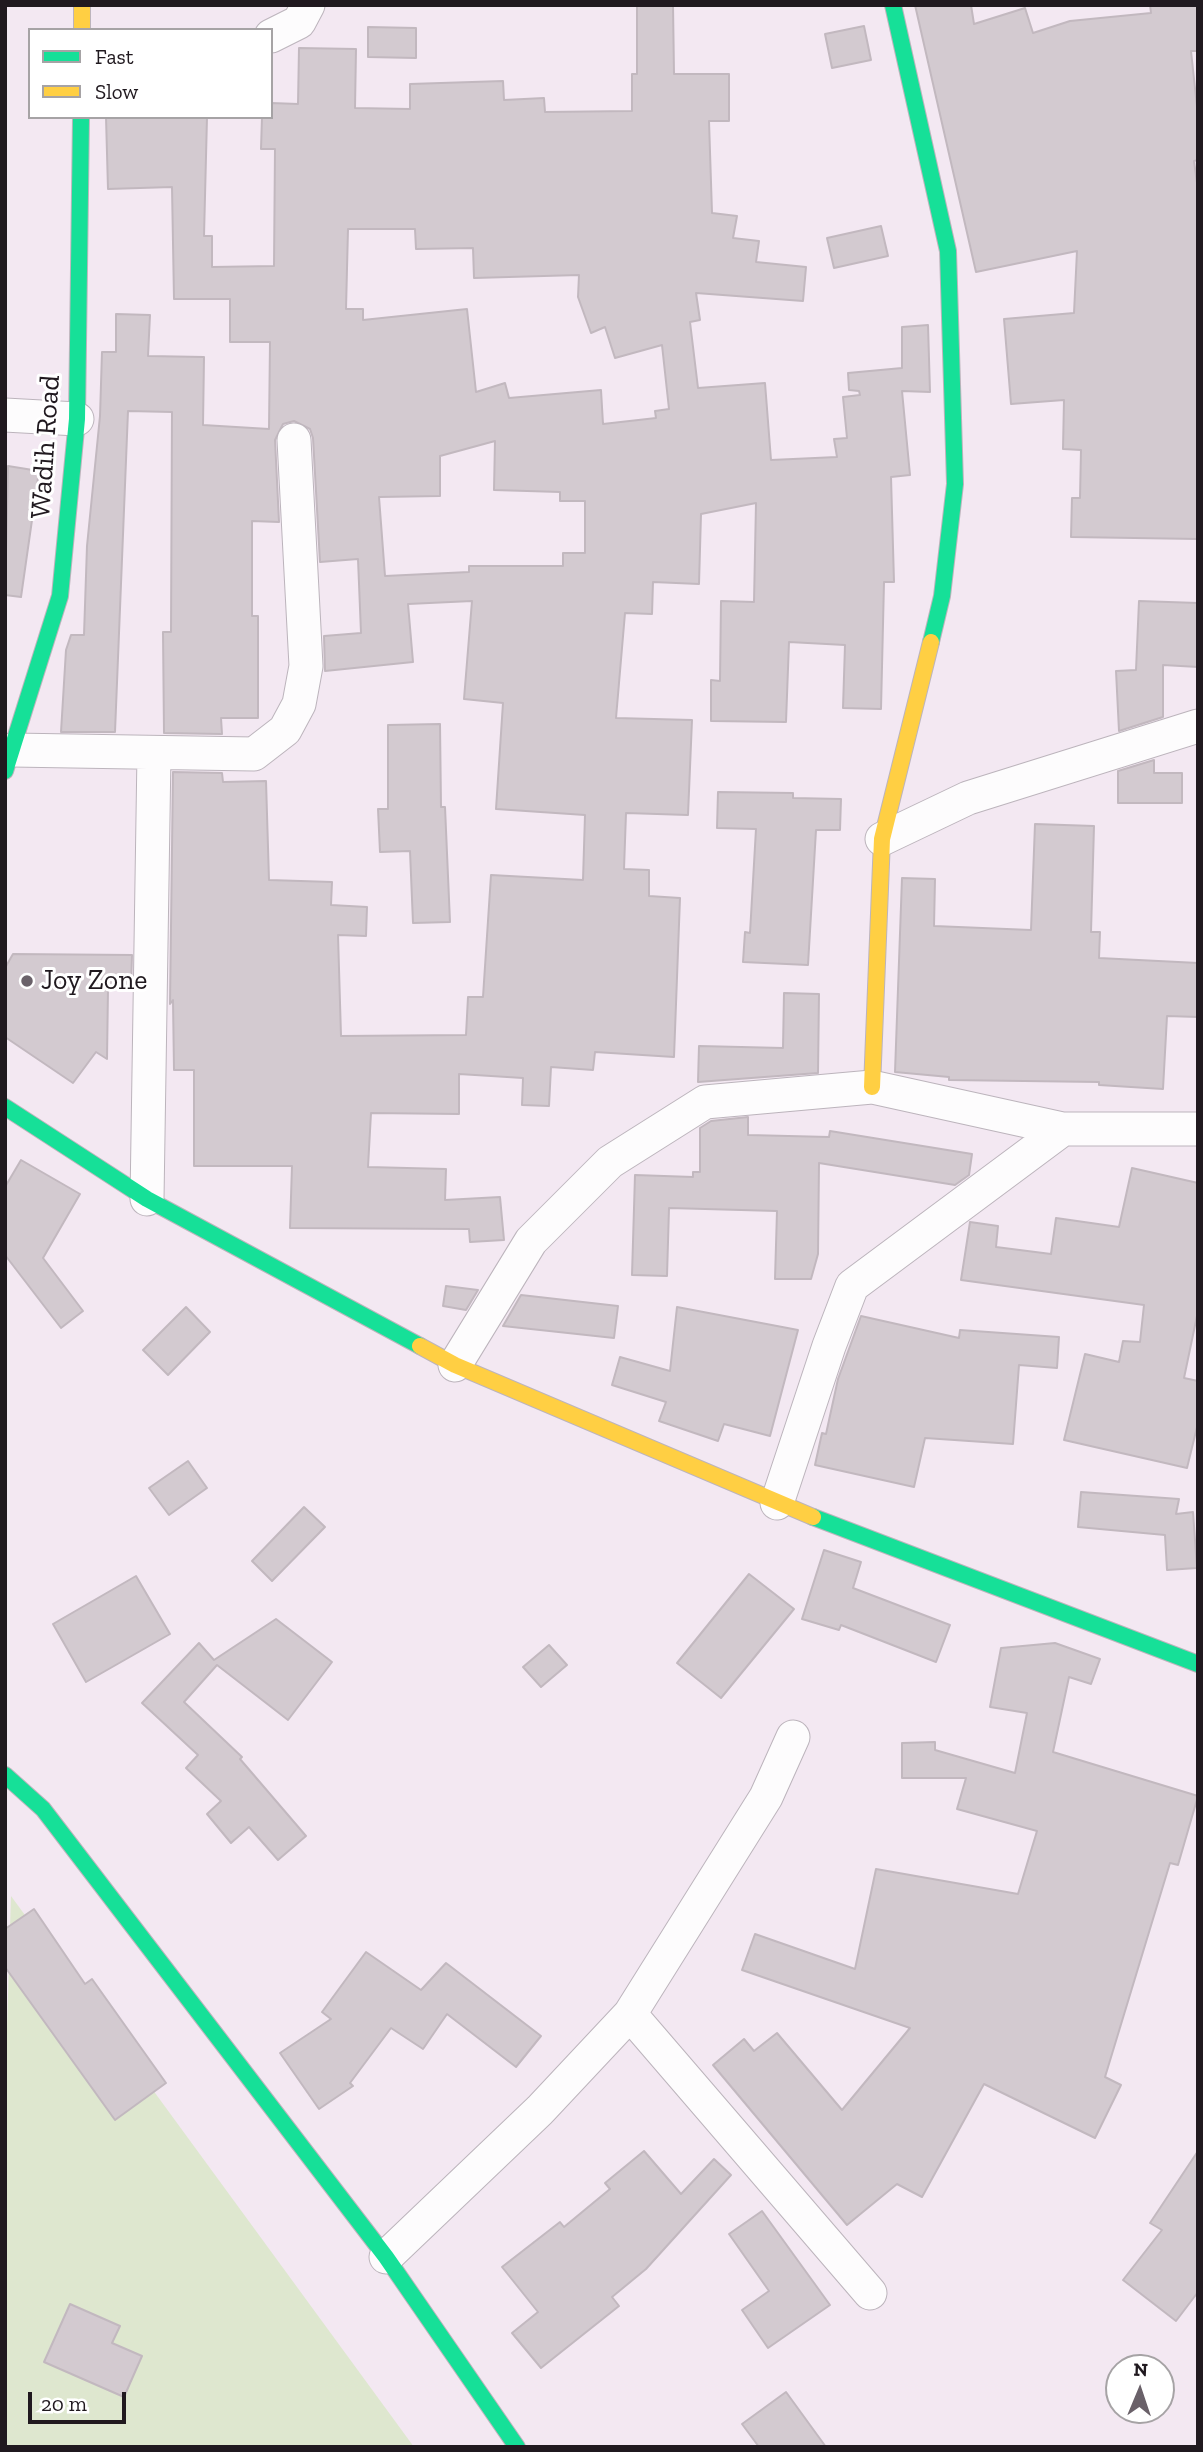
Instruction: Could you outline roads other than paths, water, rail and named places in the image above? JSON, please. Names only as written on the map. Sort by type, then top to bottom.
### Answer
[{"type":"street","points":[[82,5],[82,28]]},
{"type":"street","points":[[273,35],[299,22],[308,5]]},
{"type":"street","points":[[872,1087],[882,839],[942,596],[955,484],[948,251],[893,5]]},
{"type":"street","name":"Wadih Road","points":[[9,760],[60,596],[77,419],[81,119]]},
{"type":"street","points":[[5,415],[77,419]]},
{"type":"street","points":[[9,760],[154,753],[254,754],[285,730],[299,704],[306,666],[294,440]]},
{"type":"street","points":[[882,839],[968,798],[1198,726]]},
{"type":"street","points":[[147,1199],[154,753]]},
{"type":"street","points":[[455,1365],[530,1241],[610,1162],[705,1102],[872,1087],[1063,1129],[1198,1129]]},
{"type":"street","points":[[5,1107],[147,1199],[455,1365],[777,1503],[1198,1664]]},
{"type":"street","points":[[777,1503],[829,1346],[852,1286],[1063,1129]]},
{"type":"street","points":[[386,2257],[540,2110],[630,2014],[766,1797],[793,1737]]},
{"type":"street","points":[[5,1775],[43,1809],[386,2257],[517,2447]]},
{"type":"street","points":[[630,2014],[870,2292]]},
{"type":"place","name":"Joy Zone","points":[[27,981]]}]
